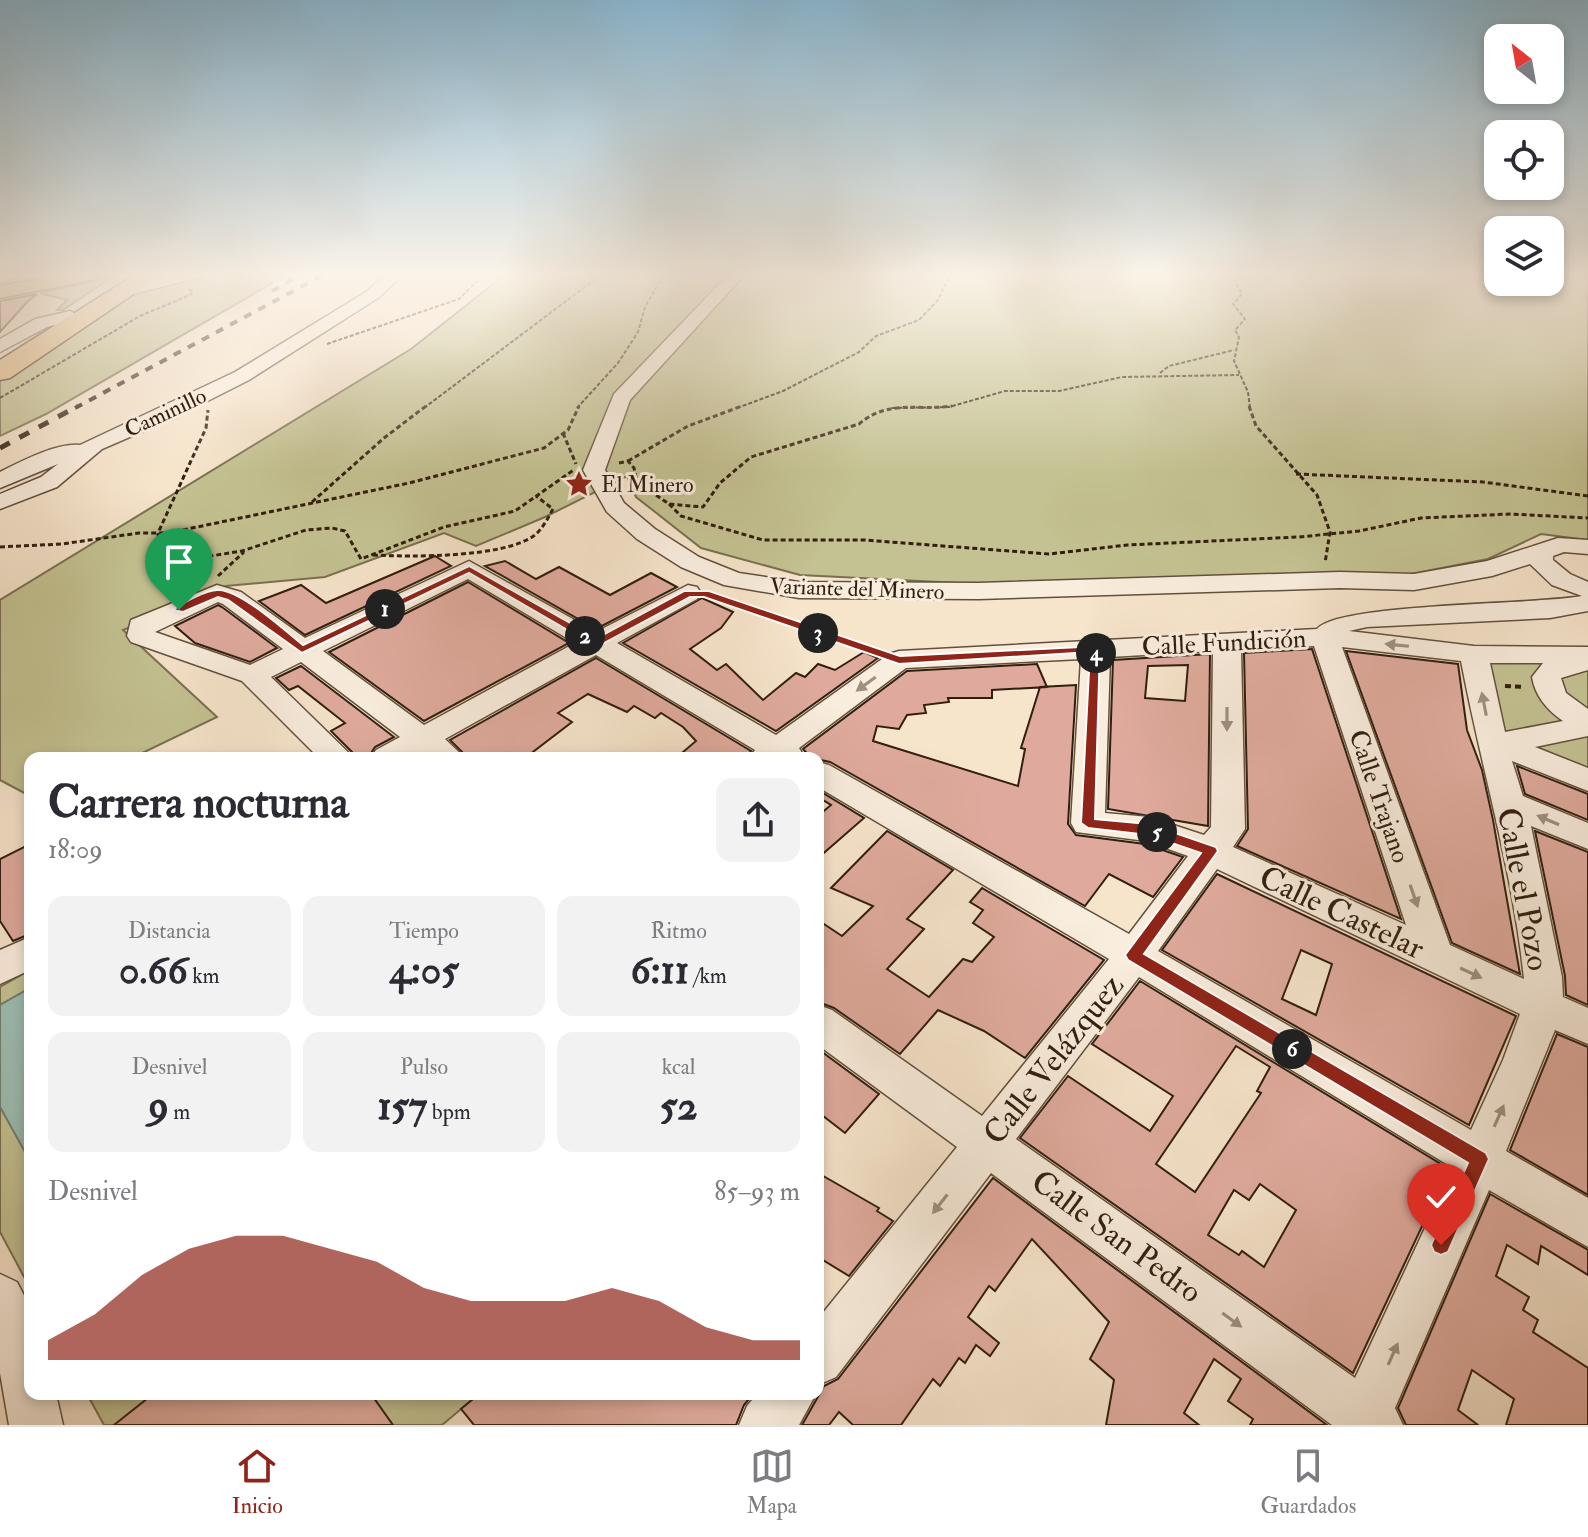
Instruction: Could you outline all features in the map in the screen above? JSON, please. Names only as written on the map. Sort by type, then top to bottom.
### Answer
[{"type":"highway","points":[[0,372],[45,340]]},
{"type":"street","name":"Caminillo","points":[[0,481],[29,466],[94,444],[169,413],[299,340]]},
{"type":"street","points":[[594,470],[621,398],[675,340]]},
{"type":"street","name":"Caminillo","points":[[0,502],[49,482],[94,444]]},
{"type":"street","name":"Variante del Minero","points":[[594,470],[615,507],[646,534],[690,562],[733,580],[799,590],[979,591],[1340,580],[1414,582],[1492,568]]},
{"type":"street","points":[[1492,568],[1561,545],[1588,547]]},
{"type":"street","points":[[1541,552],[1540,560],[1546,570],[1572,584]]},
{"type":"street","points":[[1492,568],[1572,584]]},
{"type":"street","points":[[252,675],[469,569],[597,643],[773,752]]},
{"type":"street","points":[[1550,610],[1563,605],[1572,584]]},
{"type":"street","points":[[332,752],[252,675],[141,636],[141,626],[221,590],[440,752]]},
{"type":"street","points":[[398,752],[688,593]]},
{"type":"street","points":[[1325,637],[1333,627],[1367,619],[1550,610],[1588,603]]},
{"type":"street","name":"Calle Fundición","points":[[899,660],[1325,637],[1477,669],[1571,659]]},
{"type":"street","name":"Calle Trajano","points":[[1325,637],[1435,956]]},
{"type":"street","name":"Calle Velázquez","points":[[824,1351],[1134,955],[1228,829],[1227,641]]},
{"type":"street","name":"Calle Castelar","points":[[1096,648],[1088,823],[1149,829],[1211,851],[1588,1027]]},
{"type":"street","points":[[1571,659],[1553,669],[1546,677],[1547,689],[1556,701],[1588,724]]},
{"type":"street","points":[[782,752],[899,660]]},
{"type":"street","name":"Calle el Pozo","points":[[1367,1422],[1524,1060],[1543,1006],[1536,921],[1508,803],[1501,743],[1477,669]]},
{"type":"street","points":[[1501,743],[1588,724]]},
{"type":"street","points":[[1501,743],[1588,780]]},
{"type":"street","points":[[824,776],[1134,955],[1588,1224]]},
{"type":"street","points":[[1508,803],[1588,837]]},
{"type":"street","points":[[0,968],[24,955]]},
{"type":"street","name":"Calle San Pedro","points":[[824,1026],[988,1142],[1367,1422]]},
{"type":"street","points":[[3,1316],[19,1339],[24,1364]]},
{"type":"street","points":[[31,1400],[36,1425]]},
{"type":"street","points":[[766,1425],[785,1400]]},
{"type":"path","points":[[0,398],[52,371],[100,340]]},
{"type":"path","points":[[310,504],[384,438],[514,340]]},
{"type":"path","points":[[0,547],[62,544],[158,533],[310,504],[544,448],[568,430],[575,410],[618,363],[633,340]]},
{"type":"path","points":[[594,470],[628,461],[688,426],[783,391],[859,352],[871,340]]},
{"type":"path","points":[[1238,340],[1234,361],[1248,392],[1247,399],[1256,426],[1317,495],[1330,532],[1323,561],[1340,580]]},
{"type":"path","points":[[1158,375],[1169,366],[1235,350]]},
{"type":"path","points":[[669,504],[703,507],[720,483],[751,457],[859,424],[873,412],[892,408],[949,407],[1005,391],[1059,391],[1106,379],[1158,375],[1239,375]]},
{"type":"path","points":[[179,610],[165,600],[158,533],[206,428],[212,391]]},
{"type":"path","points":[[161,564],[245,550],[285,536],[330,526],[345,531],[361,559],[475,519],[515,511],[577,468],[563,433]]},
{"type":"path","points":[[628,461],[642,488],[669,504],[681,516],[763,540],[864,540],[1049,554],[1127,545],[1299,537],[1359,531],[1421,518],[1511,514],[1588,518]]},
{"type":"path","points":[[1296,474],[1483,482],[1588,496]]},
{"type":"path","points":[[371,555],[408,558],[495,547],[527,539],[543,528],[553,509],[536,496]]},
{"type":"path","points":[[163,583],[221,590],[245,550]]},
{"type":"path","points":[[688,593],[705,594],[899,660]]},
{"type":"path","points":[[1477,669],[1547,689]]},
{"type":"shaded area","points":[[50,340],[173,340],[46,414],[0,436],[0,374]]},
{"type":"shaded area","points":[[422,340],[1588,340],[1588,540],[1541,534],[1488,559],[1406,575],[979,584],[800,575],[701,548],[636,497],[627,476],[545,517],[476,546],[444,533],[325,577],[226,586],[123,630],[217,717],[144,752],[24,752],[24,793],[0,780],[0,600]]},
{"type":"shaded area","points":[[1474,654],[1588,663],[1588,781],[1492,745]]},
{"type":"shaded area","points":[[24,973],[24,1277],[0,1232],[0,987]]},
{"type":"shaded area","points":[[90,1400],[472,1400],[442,1425],[104,1425]]},
{"type":"water","points":[[24,991],[24,1150],[0,1107],[0,1005]]},
{"type":"building","points":[[435,556],[451,566],[305,635],[259,601],[301,585],[326,603]]},
{"type":"building","points":[[505,561],[536,579],[559,567],[610,595],[651,573],[677,587],[596,629],[485,566]]},
{"type":"building","points":[[468,582],[569,643],[424,721],[329,652]]},
{"type":"building","points":[[702,598],[733,612],[721,628],[690,649],[717,670],[726,664],[763,700],[796,673],[805,677],[818,664],[835,670],[864,652],[878,658],[776,731],[623,643]]},
{"type":"building","points":[[218,605],[277,648],[250,662],[195,643],[175,626]]},
{"type":"building","points":[[1312,649],[1401,919],[1237,846],[1248,829],[1244,653]]},
{"type":"building","points":[[1346,651],[1458,664],[1467,730],[1482,770],[1493,820],[1520,974],[1452,943]]},
{"type":"building","points":[[1210,654],[1208,826],[1108,809],[1113,660]],"holes":[[[1188,665],[1185,701],[1145,698],[1148,666]]]},
{"type":"building","points":[[596,658],[751,751],[683,752],[696,741],[683,727],[661,713],[655,718],[634,706],[627,712],[588,694],[558,713],[572,722],[533,752],[462,752],[450,740]]},
{"type":"building","points":[[1037,664],[1047,687],[1076,685],[1068,824],[1076,835],[1145,844],[1183,857],[1153,897],[1109,874],[1085,906],[824,761],[824,752],[806,752],[803,749],[907,671]],"holes":[[[1040,687],[1021,748],[1025,749],[1018,786],[873,741],[877,726],[899,729],[907,715],[926,713],[924,705],[949,702],[948,698],[992,698],[992,690]]]},
{"type":"building","points":[[301,666],[394,737],[372,752],[352,752],[331,731],[345,723],[298,686],[289,690],[276,678]]},
{"type":"building","points":[[1517,766],[1588,794],[1588,820],[1525,794]]},
{"type":"building","points":[[824,794],[864,818],[824,853],[824,811],[831,805],[824,801]]},
{"type":"building","points":[[887,831],[953,870],[907,919],[924,929],[887,969],[929,997],[963,959],[972,962],[994,937],[973,923],[983,910],[970,902],[982,888],[1104,960],[1025,1058],[984,1031],[938,1010],[900,1054],[824,1004],[824,924],[842,936],[873,906],[831,888]]},
{"type":"building","points":[[1535,831],[1588,852],[1588,1005],[1566,995],[1565,976]]},
{"type":"building","points":[[24,847],[24,936],[13,941],[0,921],[0,859]]},
{"type":"building","points":[[1217,874],[1516,1016],[1469,1125],[1162,950]],"holes":[[[1301,950],[1332,964],[1316,1015],[1282,999]]]},
{"type":"building","points":[[1140,981],[1449,1169],[1353,1373],[1020,1138],[1068,1076],[1150,1131],[1173,1096],[1092,1044]],"holes":[[[1236,1046],[1270,1067],[1257,1091],[1261,1093],[1195,1192],[1156,1164]],[[1260,1184],[1296,1210],[1264,1267],[1242,1251],[1239,1255],[1208,1235],[1234,1190],[1249,1200]]]},
{"type":"building","points":[[1557,1034],[1588,1047],[1588,1195],[1510,1150]]},
{"type":"building","points":[[824,1053],[879,1094],[845,1133],[824,1117]]},
{"type":"building","points":[[824,1176],[879,1208],[877,1211],[893,1221],[849,1276],[824,1261]]},
{"type":"building","points":[[993,1178],[1327,1425],[1250,1425],[1253,1419],[1228,1401],[1241,1379],[1214,1359],[1184,1413],[1199,1425],[1106,1425],[1114,1380],[1090,1359],[1109,1322],[1032,1239],[995,1291],[989,1286],[968,1317],[999,1343],[990,1356],[976,1345],[965,1363],[959,1358],[940,1386],[933,1379],[901,1425],[853,1425],[839,1412],[829,1425],[802,1425],[816,1400],[824,1400],[824,1386],[838,1379]]},
{"type":"building","points":[[1490,1194],[1588,1250],[1588,1275],[1541,1246],[1538,1264],[1507,1245],[1496,1276],[1529,1297],[1523,1310],[1538,1320],[1533,1332],[1588,1368],[1588,1425],[1506,1425],[1514,1399],[1472,1370],[1458,1410],[1478,1425],[1406,1425],[1398,1408]]},
{"type":"building","points":[[145,1400],[375,1400],[393,1425],[114,1425]]},
{"type":"building","points":[[472,1400],[748,1400],[736,1425],[474,1425],[461,1409]]},
{"type":"railway","points":[[75,408],[201,340]]},
{"type":"railway","points":[[0,448],[78,406]]},
{"type":"place","name":"El Minero","points":[[579,484]]},
{"type":"route","points":[[179,610],[217,593],[232,598],[302,650],[469,569],[597,643],[688,593],[705,594],[899,660],[1096,648],[1088,823],[1149,829],[1211,851],[1134,955],[1479,1159],[1441,1245]]}]
